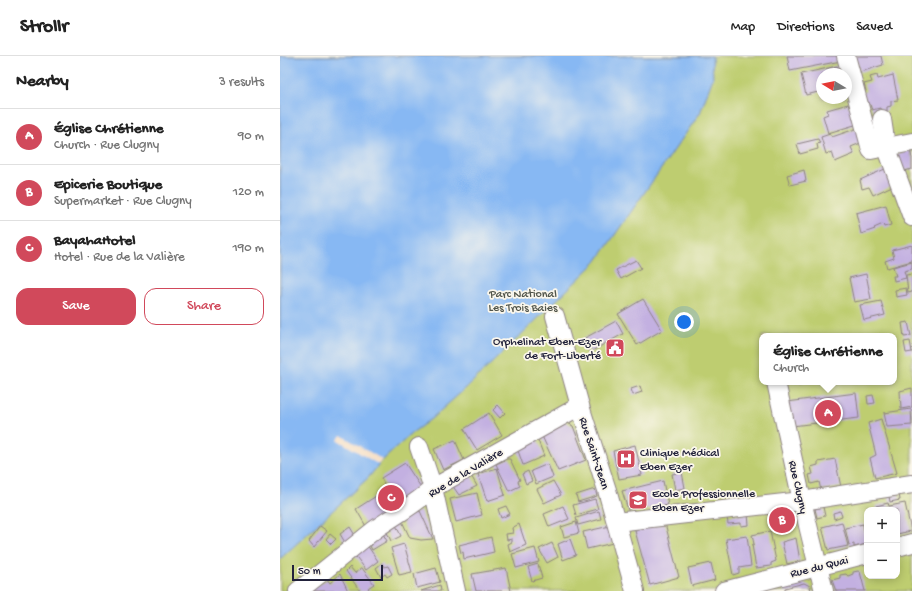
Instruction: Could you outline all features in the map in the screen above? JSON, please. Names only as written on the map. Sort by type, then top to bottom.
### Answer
[{"type":"street","points":[[846,56],[871,150],[912,142]]},
{"type":"street","points":[[882,119],[886,146],[912,217]]},
{"type":"street","name":"Rue Saint-Jean","points":[[555,316],[635,591]]},
{"type":"street","name":"Rue Clugny","points":[[777,385],[802,501],[824,591]]},
{"type":"street","name":"Rue de la Valière","points":[[298,591],[330,567],[373,531],[420,500],[433,488],[580,406]]},
{"type":"street","points":[[419,447],[433,488],[456,591]]},
{"type":"street","points":[[616,522],[802,501],[912,484]]},
{"type":"street","points":[[900,546],[912,543]]},
{"type":"street","name":"Rue du Quai","points":[[724,591],[864,555]]},
{"type":"green space","name":"Parc National Les Trois Baies","points":[[280,56],[912,56],[912,591],[280,591]]},
{"type":"water","points":[[280,56],[712,56],[713,78],[700,113],[596,262],[466,388],[431,419],[412,433],[383,460],[368,478],[280,559]]},
{"type":"pier","points":[[341,435],[383,460],[379,465],[338,440]]},
{"type":"building","points":[[787,56],[839,56],[841,61],[790,71]]},
{"type":"building","points":[[855,56],[881,56],[883,65],[860,72]]},
{"type":"building","points":[[816,71],[816,92],[806,95],[801,74]]},
{"type":"building","points":[[877,75],[878,79],[893,75],[898,100],[891,101],[891,106],[887,107],[887,111],[881,112],[880,108],[872,110],[869,102],[866,103],[863,93],[866,91],[864,84],[872,82],[870,77]]},
{"type":"building","points":[[848,104],[849,107],[852,106],[858,124],[828,133],[823,116],[828,114],[827,110]]},
{"type":"building","points":[[858,128],[863,142],[851,147],[854,154],[835,162],[832,152],[826,154],[821,137],[830,134],[832,137]]},
{"type":"building","points":[[818,139],[820,143],[817,144],[818,149],[800,154],[797,144]]},
{"type":"building","points":[[910,150],[912,169],[901,172],[896,154]]},
{"type":"building","points":[[885,169],[892,186],[873,195],[869,187],[862,189],[860,180]]},
{"type":"building","points":[[804,170],[806,181],[790,185],[787,175]]},
{"type":"building","points":[[886,205],[891,225],[884,227],[883,224],[874,228],[875,229],[861,234],[856,213]]},
{"type":"building","points":[[912,245],[912,261],[887,268],[885,261],[894,258],[892,250]]},
{"type":"building","points":[[636,260],[641,268],[621,279],[616,270]]},
{"type":"building","points":[[912,262],[912,269],[904,271],[906,278],[894,281],[893,276],[896,276],[893,267]]},
{"type":"building","points":[[866,274],[871,299],[854,302],[849,278]]},
{"type":"building","points":[[912,274],[912,292],[908,293],[906,275]]},
{"type":"building","points":[[906,288],[907,295],[896,297],[895,290]]},
{"type":"building","points":[[643,299],[662,330],[637,345],[618,314]]},
{"type":"building","points":[[881,301],[885,315],[864,320],[860,305]]},
{"type":"building","points":[[616,321],[623,334],[590,352],[583,339]]},
{"type":"building","points":[[908,322],[911,336],[904,337],[902,323]]},
{"type":"building","points":[[910,341],[912,352],[906,353],[904,342]]},
{"type":"building","points":[[640,386],[642,392],[633,395],[631,389]]},
{"type":"building","points":[[912,388],[912,407],[901,409],[900,391]]},
{"type":"building","points":[[856,393],[859,418],[792,426],[787,402]]},
{"type":"building","points":[[873,395],[875,403],[868,404],[867,396]]},
{"type":"building","points":[[498,405],[505,413],[500,418],[493,410]]},
{"type":"building","points":[[911,409],[912,425],[887,427],[884,413]]},
{"type":"building","points":[[489,413],[502,435],[477,450],[464,429]]},
{"type":"building","points":[[881,419],[897,473],[875,478],[870,458],[876,455],[868,423]]},
{"type":"building","points":[[564,421],[573,426],[586,460],[558,471],[541,434]]},
{"type":"building","points":[[537,438],[544,456],[523,465],[516,445]]},
{"type":"building","points":[[455,440],[464,460],[443,470],[434,449]]},
{"type":"building","points":[[635,445],[642,475],[619,479],[613,451]]},
{"type":"building","points":[[510,459],[520,480],[518,481],[520,486],[509,491],[496,464]]},
{"type":"building","points":[[835,459],[841,487],[821,490],[819,482],[811,484],[809,475],[813,474],[811,467],[818,465],[818,462]]},
{"type":"building","points":[[405,463],[424,492],[367,528],[356,509],[387,489],[381,478]]},
{"type":"building","points":[[548,464],[553,477],[536,484],[531,471]]},
{"type":"building","points":[[497,468],[505,495],[487,501],[478,474]]},
{"type":"building","points":[[528,471],[532,481],[526,484],[522,474]]},
{"type":"building","points":[[682,472],[685,488],[675,490],[672,474]]},
{"type":"building","points":[[470,474],[477,486],[459,495],[452,485]]},
{"type":"building","points":[[553,481],[561,495],[544,503],[537,489]]},
{"type":"building","points":[[663,481],[668,505],[629,513],[622,491]]},
{"type":"building","points":[[595,489],[597,496],[578,502],[576,495]]},
{"type":"building","points":[[477,493],[482,515],[456,522],[450,499]]},
{"type":"building","points":[[899,494],[900,500],[890,502],[889,496]]},
{"type":"building","points":[[595,499],[598,509],[576,515],[573,505]]},
{"type":"building","points":[[888,503],[889,506],[905,503],[911,531],[900,533],[900,507],[876,506]]},
{"type":"building","points":[[506,506],[510,514],[501,518],[498,509]]},
{"type":"building","points":[[563,506],[569,519],[549,527],[544,514]]},
{"type":"building","points":[[823,507],[825,516],[817,518],[815,509]]},
{"type":"building","points":[[788,509],[791,525],[778,527],[776,511]]},
{"type":"building","points":[[420,511],[433,539],[421,540],[410,538],[401,519]]},
{"type":"building","points":[[599,511],[601,519],[578,525],[576,518]]},
{"type":"building","points":[[840,511],[842,516],[834,519],[833,513]]},
{"type":"building","points":[[748,514],[749,525],[741,526],[741,523],[728,524],[727,516]]},
{"type":"building","points":[[576,522],[579,533],[564,537],[561,527]]},
{"type":"building","points":[[842,522],[848,546],[828,550],[822,527]]},
{"type":"building","points":[[395,523],[401,536],[391,541],[385,528]]},
{"type":"building","points":[[665,523],[679,577],[650,585],[635,531]]},
{"type":"building","points":[[519,524],[526,545],[510,552],[508,544],[512,542],[512,539],[507,540],[506,534],[513,533],[512,528]]},
{"type":"building","points":[[863,524],[864,545],[854,547],[854,544],[849,545],[845,528]]},
{"type":"building","points":[[320,526],[327,531],[314,547],[309,541]]},
{"type":"building","points":[[610,526],[613,543],[587,549],[583,532]]},
{"type":"building","points":[[350,527],[356,537],[346,544],[340,534]]},
{"type":"building","points":[[770,531],[776,561],[771,563],[771,566],[756,568],[752,545],[754,544],[752,535]]},
{"type":"building","points":[[382,532],[387,541],[372,550],[367,540]]},
{"type":"building","points":[[330,534],[336,539],[331,544],[326,539]]},
{"type":"building","points":[[747,536],[751,566],[739,568],[739,573],[733,575],[726,539]]},
{"type":"building","points":[[491,537],[494,552],[464,559],[463,552],[461,553],[459,545]]},
{"type":"building","points":[[796,538],[800,561],[787,564],[782,542]]},
{"type":"building","points":[[570,539],[576,555],[563,560],[558,544]]},
{"type":"building","points":[[552,543],[558,557],[547,563],[539,549]]},
{"type":"building","points":[[404,544],[412,572],[399,575],[391,548]]},
{"type":"building","points":[[367,545],[378,561],[366,570],[354,554]]},
{"type":"building","points":[[535,548],[539,562],[516,568],[512,554]]},
{"type":"building","points":[[382,563],[384,567],[388,566],[392,574],[387,577],[385,574],[381,577],[376,568]]},
{"type":"building","points":[[711,563],[715,580],[692,586],[688,568]]},
{"type":"building","points":[[538,564],[542,578],[532,581],[528,567]]},
{"type":"building","points":[[350,567],[355,573],[362,568],[374,584],[368,588],[370,591],[360,591],[346,571]]},
{"type":"building","points":[[436,568],[440,582],[417,588],[414,574]]},
{"type":"building","points":[[506,568],[511,591],[476,591],[472,574]]},
{"type":"building","points":[[853,572],[860,572],[865,591],[836,591],[832,580],[840,578],[840,575],[846,574],[848,576],[853,574]]},
{"type":"building","points":[[340,574],[348,591],[309,591],[327,579],[330,583]]},
{"type":"building","points":[[804,583],[810,586],[811,591],[785,591],[785,588]]},
{"type":"building","points":[[440,585],[441,591],[421,591]]},
{"type":"place","name":"Orphelinat Eben-Ezer de Fort-Liberté","points":[[615,348]]},
{"type":"place","name":"Église Chrétienne","points":[[828,413]]},
{"type":"place","name":"Clinique Médical Eben Ezer","points":[[626,459]]},
{"type":"place","name":"BayahaHotel","points":[[391,498]]},
{"type":"place","name":"Ecole Professionnelle Eben Ezer","points":[[638,500]]},
{"type":"place","name":"Epicerie Boutique","points":[[782,520]]}]
